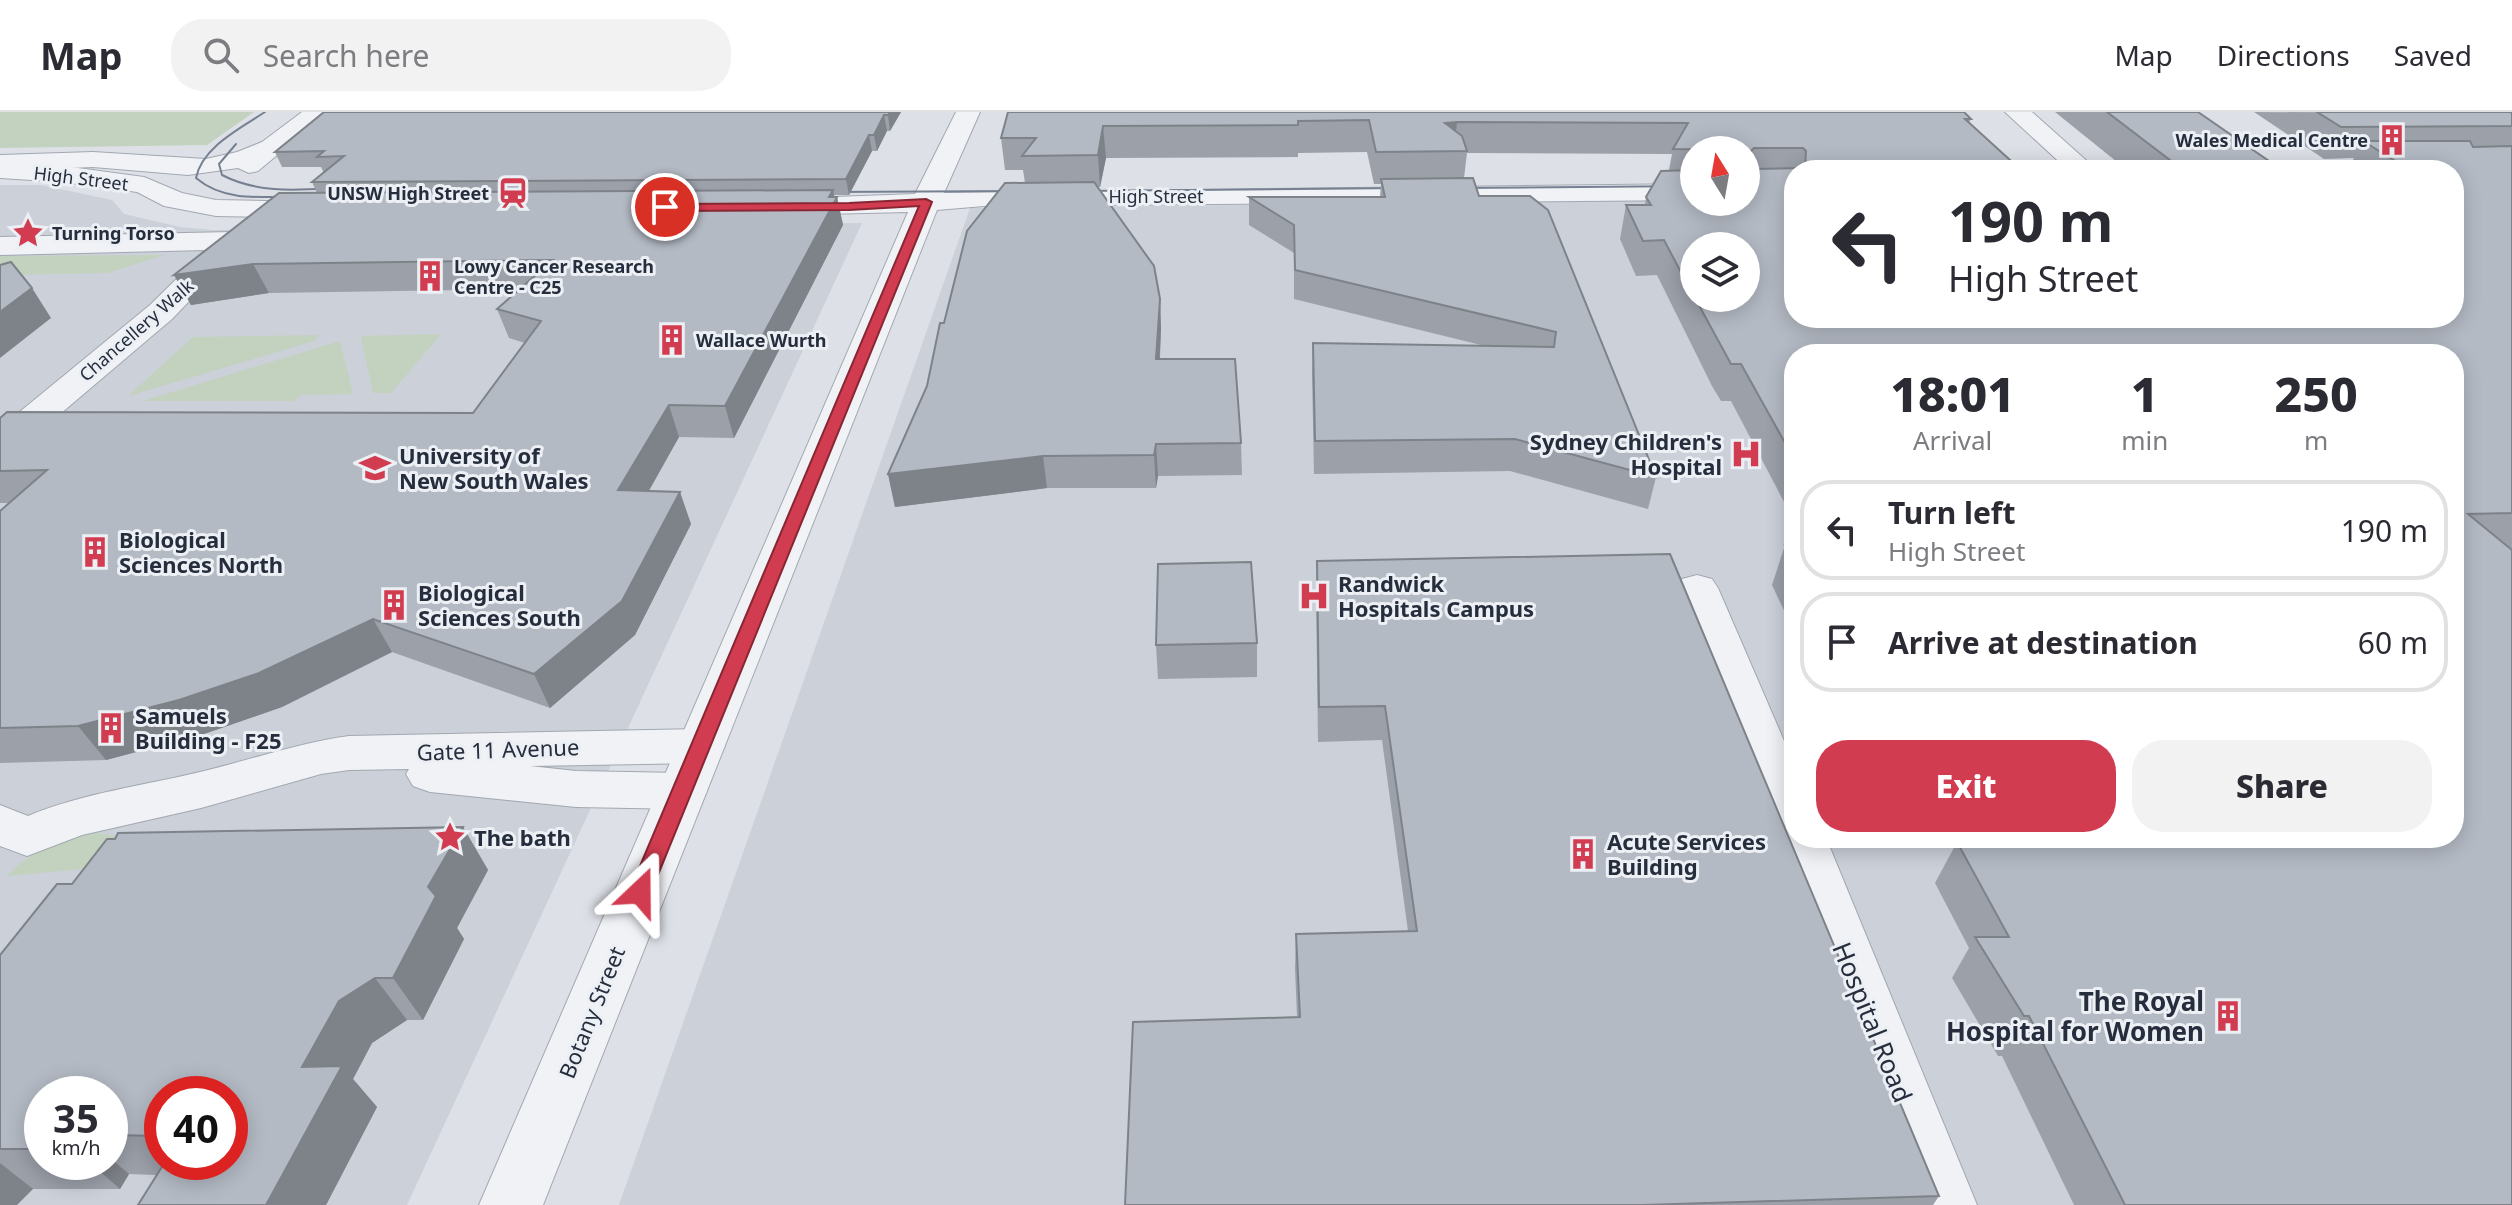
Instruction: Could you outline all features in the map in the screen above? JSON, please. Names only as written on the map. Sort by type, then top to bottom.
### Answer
[{"type":"street","points":[[144,185],[204,181],[245,168],[317,112]]},
{"type":"street","name":"Botany Street","points":[[511,1205],[931,191],[968,112]]},
{"type":"street","points":[[2017,112],[2072,160]]},
{"type":"street","name":"High Street","points":[[0,163],[98,160],[205,170],[236,163],[270,148]]},
{"type":"street","points":[[0,246],[230,213],[245,168]]},
{"type":"street","points":[[2464,168],[2512,168]]},
{"type":"street","name":"High Street","points":[[0,170],[63,174],[144,185],[184,202],[230,213]]},
{"type":"street","name":"High Street","points":[[755,207],[931,191],[1680,175]]},
{"type":"street","name":"High Street","points":[[931,191],[984,198],[1680,192]]},
{"type":"street","name":"Chancellery Walk","points":[[0,446],[161,312],[230,213],[344,210]]},
{"type":"street","points":[[1697,588],[1784,797]]},
{"type":"street","name":"Gate 11 Avenue","points":[[13,831],[201,790],[297,764],[376,760],[576,789],[692,769]]},
{"type":"street","name":"Hospital Road","points":[[1805,848],[1945,1205]]},
{"type":"shaded area","name":"University of New South Wales","points":[[0,185],[41,185],[112,200],[124,214],[180,227],[212,230],[862,223],[407,1205],[0,1205]]},
{"type":"shaded area","name":"Randwick Hospitals Campus","points":[[1680,200],[1680,216],[1752,216],[1758,232],[1680,232],[1680,312],[1760,312],[1760,236],[1784,294],[1784,328],[2455,328],[2456,344],[1784,344],[1784,848],[2464,848],[2464,471],[2512,1205],[619,1205],[970,208]]},
{"type":"green space","points":[[0,112],[254,112],[207,145],[0,148]]},
{"type":"green space","points":[[164,255],[108,273],[0,275],[0,256]]},
{"type":"green space","points":[[441,334],[391,393],[373,393],[361,336]]},
{"type":"green space","points":[[319,335],[314,341],[128,396],[193,337]]},
{"type":"green space","points":[[340,341],[353,394],[301,395],[294,401],[143,401]]},
{"type":"green space","points":[[91,832],[115,836],[118,842],[84,869],[7,876],[36,853]]},
{"type":"building","points":[[324,112],[890,112],[884,115],[874,135],[869,135],[846,179],[312,182],[344,156],[317,157],[324,151],[275,152]]},
{"type":"building","name":"The Royal Hospital for Women","points":[[1008,112],[1964,112],[1971,119],[1965,119],[2010,160],[1805,160],[1803,148],[1760,148],[1760,136],[1680,136],[1688,123],[1445,123],[1462,136],[1467,151],[1376,152],[1369,120],[1298,121],[1298,125],[1103,126],[1098,155],[1022,156],[1036,138],[1001,138]]},
{"type":"building","points":[[2107,112],[2198,112],[2268,160],[2170,160]]},
{"type":"building","points":[[2317,112],[2510,112],[2512,126],[2341,127]]},
{"type":"building","name":"The Royal Hospital for Women","points":[[1680,137],[1680,149],[1673,149]]},
{"type":"building","name":"The Royal Hospital for Women","points":[[2363,141],[2470,141],[2473,147],[2512,146],[2512,513],[2468,514],[2512,550],[2512,1205],[2125,1205],[2029,1016],[2024,1016],[1975,937],[2009,937],[1960,848],[2464,848],[2464,344],[1784,344],[1784,441],[1741,364],[1731,364],[1703,312],[1760,312],[1760,232],[1680,232],[1680,270],[1664,240],[1643,241],[1626,205],[1651,205],[1646,197],[1661,171],[1680,170],[1680,216],[1760,216],[1760,169],[1784,168],[1784,328],[2464,328],[2464,160],[2394,160]]},
{"type":"building","points":[[1473,178],[1479,196],[1530,196],[1548,210],[1656,477],[1515,439],[1315,441],[1313,343],[1554,347],[1556,332],[1295,270],[1294,225],[1249,197],[1385,197],[1381,179]]},
{"type":"building","points":[[1094,182],[1154,266],[1160,299],[1156,359],[1235,359],[1241,443],[1156,444],[1154,455],[1043,456],[888,474],[927,386],[940,323],[944,323],[967,231],[1005,183]]},
{"type":"building","points":[[833,190],[829,197],[837,197],[725,406],[669,405],[618,490],[680,492],[622,601],[534,674],[373,619],[259,673],[179,700],[78,726],[0,728],[0,511],[47,470],[0,471],[0,418],[7,412],[473,413],[541,321],[497,309],[553,260],[253,264],[174,275],[279,193]]},
{"type":"building","points":[[11,262],[32,288],[0,312],[0,265]]},
{"type":"building","name":"Acute Services Building","points":[[1670,554],[1784,826],[1784,848],[1793,848],[1939,1196],[1643,1205],[1125,1205],[1133,1022],[1300,1017],[1296,934],[1417,931],[1385,706],[1319,707],[1317,561]]},
{"type":"building","points":[[1251,562],[1257,643],[1156,645],[1158,564]]},
{"type":"building","points":[[463,827],[428,887],[436,896],[393,978],[375,978],[339,1001],[302,1067],[342,1066],[266,1205],[138,1205],[154,1180],[248,1180],[248,1076],[144,1076],[144,1136],[128,1135],[128,1076],[24,1076],[24,1149],[0,1149],[0,955],[57,884],[72,884],[107,839],[115,839],[118,833]]},
{"type":"tram line","points":[[265,112],[214,148],[196,178],[231,195],[296,196]]},
{"type":"tram line","points":[[236,144],[219,164],[222,175],[264,188],[338,188]]},
{"type":"tram line","points":[[1456,188],[1680,186]]},
{"type":"tram line","points":[[1080,191],[1404,188]]},
{"type":"tram line","points":[[828,192],[1020,191]]},
{"type":"place","name":"Wales Medical Centre","points":[[2392,140]]},
{"type":"place","name":"UNSW High Street","points":[[513,193]]},
{"type":"place","name":"Turning Torso","points":[[28,233]]},
{"type":"place","name":"Lowy Cancer Research Centre - C25","points":[[430,276]]},
{"type":"place","name":"Wallace Wurth","points":[[672,340]]},
{"type":"place","name":"Sydney Children's Hospital","points":[[1746,454]]},
{"type":"place","name":"University of New South Wales","points":[[375,468]]},
{"type":"place","name":"Biological Sciences North","points":[[95,552]]},
{"type":"place","name":"Randwick Hospitals Campus","points":[[1314,596]]},
{"type":"place","name":"Biological Sciences South","points":[[394,605]]},
{"type":"place","name":"Samuels Building - F25","points":[[111,728]]},
{"type":"place","name":"The bath","points":[[450,837]]},
{"type":"place","name":"Acute Services Building","points":[[1583,854]]},
{"type":"place","name":"The Royal Hospital for Women","points":[[2228,1016]]},
{"type":"route","points":[[640,892],[926,202],[849,206],[665,207]]}]
